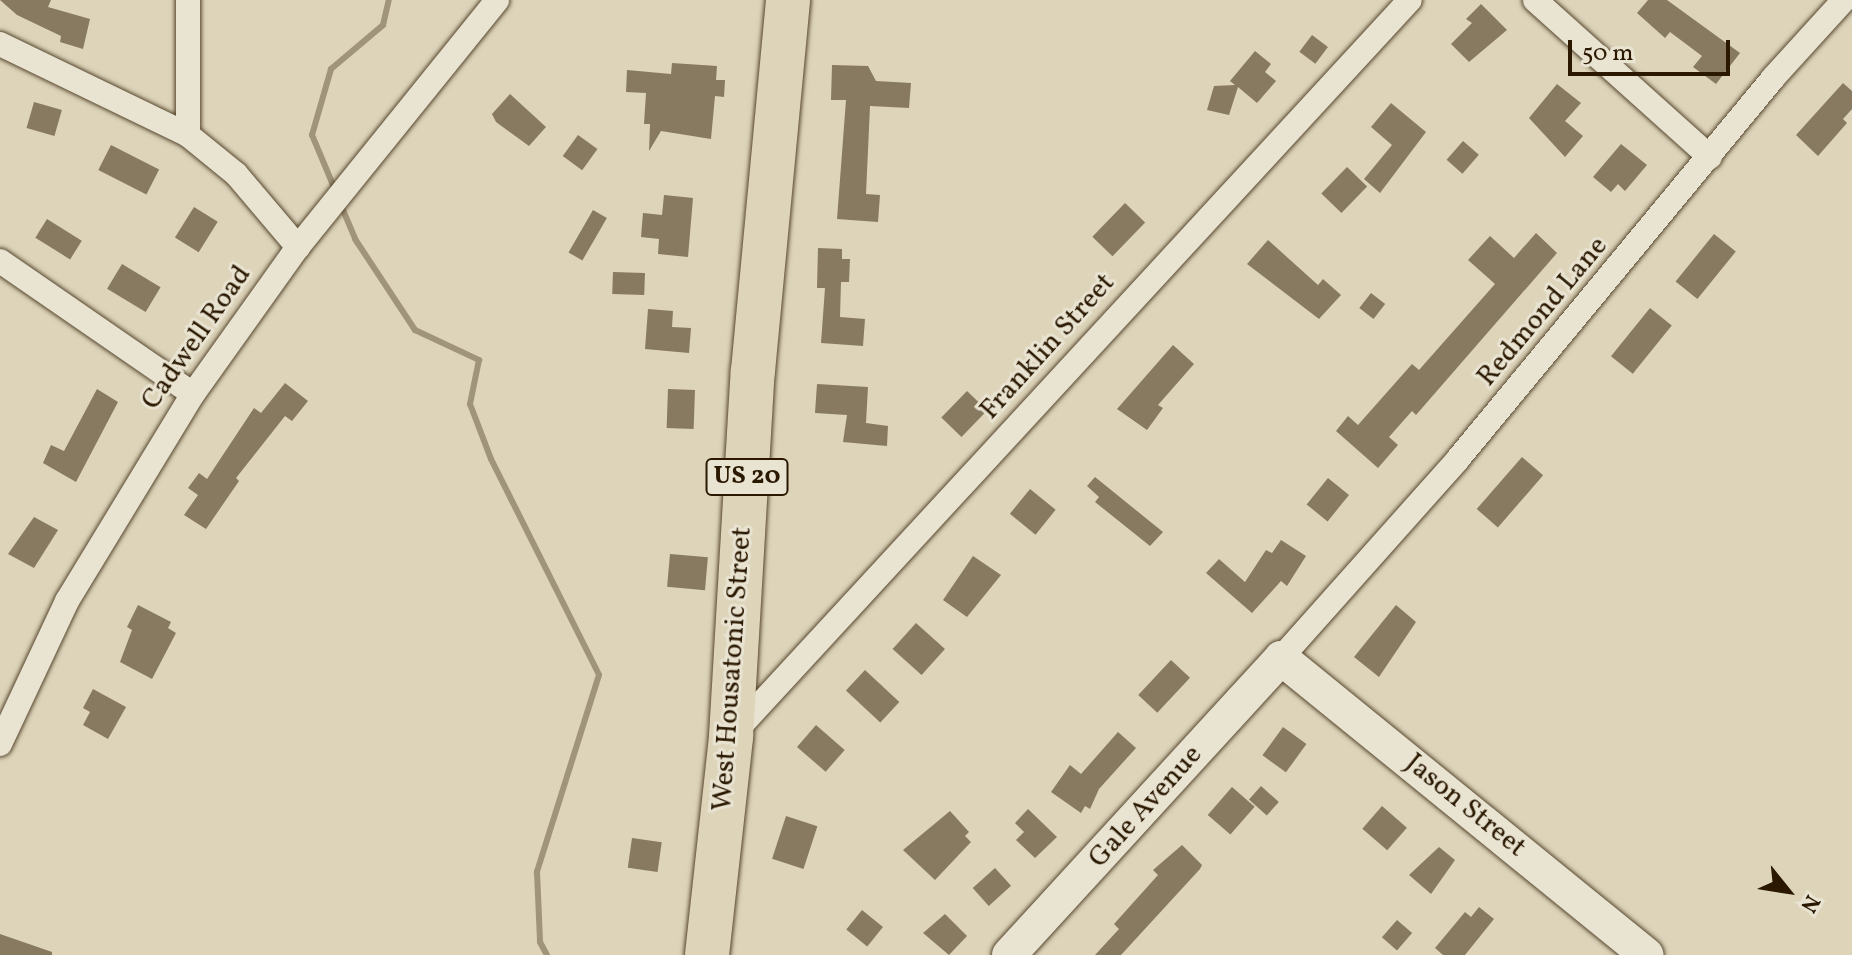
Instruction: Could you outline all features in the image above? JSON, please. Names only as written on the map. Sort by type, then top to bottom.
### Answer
[{"type":"highway","name":"West Housatonic Street","points":[[707,955],[731,736],[753,371],[788,0]]},
{"type":"street","points":[[188,0],[188,135]]},
{"type":"street","name":"Cadwell Road","points":[[0,744],[67,601],[193,394],[298,247],[497,0]]},
{"type":"street","name":"Franklin Street","points":[[731,736],[1410,0]]},
{"type":"street","points":[[1535,0],[1710,157]]},
{"type":"street","name":"Redmond Lane","points":[[1281,658],[1468,447],[1844,0]]},
{"type":"street","points":[[0,44],[188,135],[236,174],[298,247]]},
{"type":"street","points":[[0,261],[193,394]]},
{"type":"street","name":"Gale Avenue","points":[[1009,955],[1281,658]]},
{"type":"street","name":"Jason Street","points":[[1281,658],[1647,955]]},
{"type":"building","points":[[0,0],[51,0],[48,7],[90,19],[83,49],[60,42],[61,36],[17,15]]},
{"type":"building","points":[[1648,0],[1667,0],[1740,53],[1716,84],[1693,67],[1702,56],[1670,32],[1665,38],[1637,13]]},
{"type":"building","points":[[1481,4],[1507,30],[1469,62],[1451,44],[1472,23],[1466,19]]},
{"type":"building","points":[[1312,35],[1328,47],[1315,64],[1299,52]]},
{"type":"building","points":[[1255,51],[1271,64],[1265,72],[1276,81],[1257,103],[1238,87],[1229,115],[1207,110],[1214,86],[1235,85],[1230,81]]},
{"type":"building","points":[[672,63],[717,66],[716,80],[725,80],[724,97],[715,96],[711,139],[661,131],[649,151],[650,124],[644,124],[646,93],[626,92],[627,70],[671,74]]},
{"type":"building","points":[[832,65],[868,66],[876,81],[911,83],[909,108],[870,106],[866,194],[880,195],[878,222],[837,219],[846,100],[831,100]]},
{"type":"building","points":[[1843,83],[1852,91],[1852,109],[1843,119],[1847,123],[1818,156],[1796,135]]},
{"type":"building","points":[[1557,84],[1581,103],[1565,121],[1583,136],[1565,157],[1529,118]]},
{"type":"building","points":[[510,94],[546,127],[529,146],[496,122],[492,114]]},
{"type":"building","points":[[34,102],[62,110],[54,136],[27,128]]},
{"type":"building","points":[[1391,103],[1426,132],[1380,193],[1364,179],[1392,145],[1371,127]]},
{"type":"building","points":[[578,135],[597,149],[582,170],[563,156]]},
{"type":"building","points":[[1463,141],[1479,155],[1462,174],[1447,160]]},
{"type":"building","points":[[1621,144],[1647,165],[1625,191],[1618,184],[1611,192],[1593,177]]},
{"type":"building","points":[[111,145],[159,170],[146,194],[98,170]]},
{"type":"building","points":[[1347,167],[1367,186],[1341,213],[1321,194]]},
{"type":"building","points":[[664,195],[693,198],[688,257],[658,254],[659,239],[641,237],[643,213],[662,215]]},
{"type":"building","points":[[1125,203],[1145,222],[1112,256],[1092,237]]},
{"type":"building","points":[[194,207],[218,222],[199,252],[175,238]]},
{"type":"building","points":[[593,210],[607,218],[582,260],[568,252]]},
{"type":"building","points":[[47,219],[82,241],[70,259],[35,238]]},
{"type":"building","points":[[1536,233],[1557,253],[1416,415],[1412,411],[1389,437],[1398,445],[1378,468],[1336,431],[1348,416],[1358,425],[1412,364],[1419,370],[1495,284],[1468,260],[1490,236],[1514,258]]},
{"type":"building","points":[[1714,234],[1736,252],[1697,299],[1676,281]]},
{"type":"building","points":[[1268,240],[1318,285],[1323,279],[1341,295],[1319,319],[1247,264]]},
{"type":"building","points":[[818,248],[842,249],[842,259],[850,259],[849,282],[841,282],[840,317],[865,319],[863,346],[821,343],[825,288],[817,288]]},
{"type":"building","points":[[122,264],[161,287],[146,312],[107,289]]},
{"type":"building","points":[[613,272],[645,273],[644,295],[612,294]]},
{"type":"building","points":[[1371,293],[1385,304],[1373,319],[1359,308]]},
{"type":"building","points":[[1650,308],[1672,326],[1633,374],[1611,356]]},
{"type":"building","points":[[648,309],[673,311],[672,327],[691,328],[689,353],[645,349]]},
{"type":"building","points":[[1173,345],[1194,364],[1158,405],[1163,408],[1147,430],[1117,409]]},
{"type":"building","points":[[285,383],[308,401],[292,421],[285,416],[236,478],[239,481],[206,529],[184,515],[198,495],[188,488],[199,473],[207,479],[254,408],[261,413]]},
{"type":"building","points":[[817,384],[868,387],[866,423],[888,426],[887,446],[843,442],[847,415],[815,413]]},
{"type":"building","points":[[97,389],[118,402],[76,482],[43,463],[51,445],[64,451]]},
{"type":"building","points":[[668,389],[695,390],[694,429],[667,428]]},
{"type":"building","points":[[967,391],[987,410],[961,437],[941,418]]},
{"type":"building","points":[[1522,457],[1543,475],[1498,527],[1477,509]]},
{"type":"building","points":[[1095,477],[1163,532],[1150,546],[1095,502],[1099,497],[1087,486]]},
{"type":"building","points":[[1328,478],[1349,495],[1328,521],[1307,504]]},
{"type":"building","points":[[1030,489],[1056,510],[1036,535],[1010,514]]},
{"type":"building","points":[[34,517],[58,530],[34,568],[8,554]]},
{"type":"building","points":[[1281,540],[1306,556],[1287,586],[1281,581],[1252,613],[1206,573],[1219,559],[1245,582],[1266,550],[1272,553]]},
{"type":"building","points":[[670,554],[708,557],[705,590],[667,587]]},
{"type":"building","points":[[973,556],[1001,575],[967,617],[943,600]]},
{"type":"building","points":[[138,605],[171,622],[168,628],[176,633],[152,679],[120,662],[132,630],[127,627]]},
{"type":"building","points":[[1396,605],[1416,622],[1379,677],[1354,657]]},
{"type":"building","points":[[916,623],[945,649],[922,675],[893,649]]},
{"type":"building","points":[[1171,660],[1190,678],[1157,713],[1138,695]]},
{"type":"building","points":[[865,670],[899,702],[880,723],[846,690]]},
{"type":"building","points":[[93,689],[126,707],[108,739],[83,725],[90,712],[83,708]]},
{"type":"building","points":[[816,725],[845,750],[826,772],[797,747]]},
{"type":"building","points":[[1283,727],[1306,744],[1286,772],[1262,755]]},
{"type":"building","points":[[1118,732],[1136,748],[1099,789],[1090,809],[1085,806],[1081,813],[1051,792],[1070,765],[1081,774]]},
{"type":"building","points":[[1261,786],[1279,802],[1267,815],[1249,799]]},
{"type":"building","points":[[1232,787],[1255,807],[1230,835],[1208,815]]},
{"type":"building","points":[[1382,806],[1407,828],[1387,850],[1362,829]]},
{"type":"building","points":[[1028,809],[1057,837],[1035,858],[1016,840],[1024,832],[1015,823]]},
{"type":"building","points":[[950,811],[969,832],[965,836],[971,842],[935,880],[903,850]]},
{"type":"building","points":[[786,816],[817,826],[803,869],[772,859]]},
{"type":"building","points":[[632,838],[662,842],[658,872],[628,868]]},
{"type":"building","points":[[1182,845],[1202,865],[1200,869],[1121,955],[1095,955],[1119,929],[1114,924],[1158,875],[1153,870]]},
{"type":"building","points":[[1439,847],[1455,860],[1431,894],[1409,875]]},
{"type":"building","points":[[995,868],[1011,886],[989,906],[973,888]]},
{"type":"building","points":[[1479,907],[1494,919],[1465,955],[1443,955],[1435,948],[1465,912],[1471,917]]},
{"type":"building","points":[[862,910],[883,927],[867,946],[846,929]]},
{"type":"building","points":[[945,914],[967,936],[949,955],[923,933]]},
{"type":"building","points":[[1397,920],[1412,933],[1397,950],[1382,937]]},
{"type":"building","points":[[0,934],[52,952],[52,955],[0,955]]},
{"type":"waterway","points":[[336,192],[312,135],[331,69],[383,25],[389,0]]},
{"type":"waterway","points":[[340,203],[355,239],[415,330],[479,360],[470,404],[491,459],[599,675],[537,872],[540,942],[547,955]]}]
